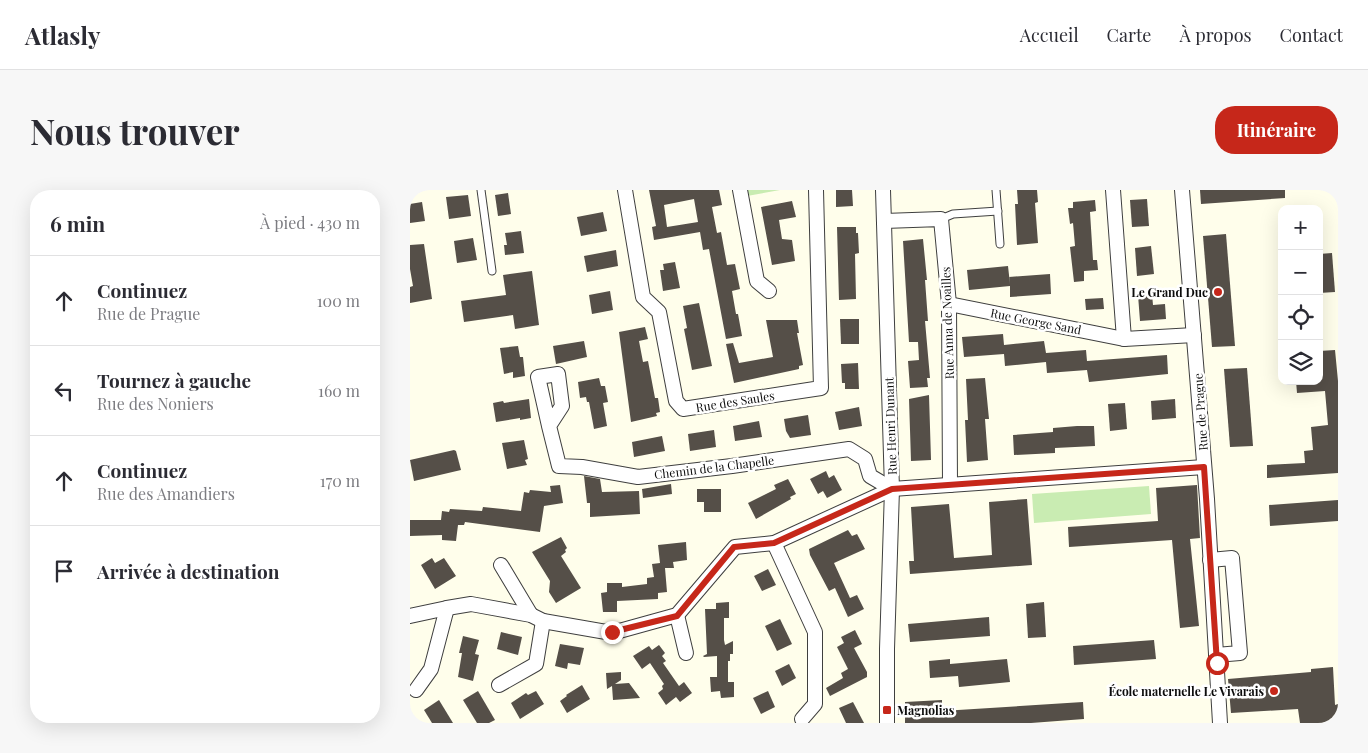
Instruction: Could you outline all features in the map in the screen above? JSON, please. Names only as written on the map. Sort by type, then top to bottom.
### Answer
[{"type":"street","name":"Rue des Saules","points":[[624,190],[643,297],[659,312],[676,401],[683,409],[820,388],[816,190]]},
{"type":"street","points":[[740,190],[757,281],[769,291]]},
{"type":"street","name":"Rue Henri Dunant","points":[[883,190],[892,489],[887,649],[887,723]]},
{"type":"street","points":[[1113,190],[1124,338]]},
{"type":"street","name":"Rue de Prague","points":[[1182,190],[1204,467],[1220,723]]},
{"type":"street","points":[[884,221],[941,219]]},
{"type":"street","name":"Rue Anna de Noailles","points":[[941,219],[949,304],[950,485]]},
{"type":"street","name":"Rue George Sand","points":[[949,304],[1124,338],[1194,335]]},
{"type":"street","name":"Chemin de la Chapelle","points":[[548,426],[559,466],[582,467],[638,476],[732,466],[849,449],[865,459],[870,476],[892,489]]},
{"type":"street","points":[[410,616],[471,604],[612,632],[677,616],[734,547],[774,543],[892,489],[1204,467]]},
{"type":"street","points":[[774,543],[815,632],[815,704],[802,719]]},
{"type":"street","points":[[1210,560],[1232,558],[1240,653],[1216,655]]},
{"type":"street","points":[[499,684],[536,664],[537,618],[501,564]]},
{"type":"street","points":[[416,690],[431,669],[447,608]]},
{"type":"street","points":[[677,616],[686,653]]},
{"type":"lane","points":[[481,190],[492,271]]},
{"type":"lane","points":[[996,190],[1000,244]]},
{"type":"lane","points":[[941,219],[953,214],[998,211]]},
{"type":"green space","points":[[746,190],[780,190],[747,196]]},
{"type":"green space","points":[[1149,486],[1151,514],[1034,523],[1032,494]]},
{"type":"building","points":[[649,190],[719,190],[722,205],[712,207],[717,233],[721,232],[727,265],[735,264],[740,289],[732,291],[742,336],[726,339],[709,249],[703,250],[700,232],[654,240],[652,227],[656,226]],"holes":[[[694,199],[698,222],[667,227],[664,205]]]},
{"type":"building","points":[[836,190],[852,190],[853,206],[836,207]]},
{"type":"building","points":[[1017,190],[1037,190],[1038,202],[1035,203],[1038,243],[1017,245],[1015,204],[1018,204]]},
{"type":"building","points":[[1200,190],[1285,190],[1285,198],[1201,204]]},
{"type":"building","points":[[508,193],[511,214],[498,216],[495,195]]},
{"type":"building","points":[[468,195],[471,216],[449,219],[446,197]]},
{"type":"building","points":[[1147,199],[1149,226],[1132,227],[1130,200]]},
{"type":"building","points":[[1095,200],[1096,211],[1090,212],[1093,260],[1097,260],[1098,270],[1084,271],[1084,281],[1074,282],[1070,247],[1075,246],[1073,223],[1070,224],[1068,208],[1073,208],[1073,202]]},
{"type":"building","points":[[792,201],[796,217],[779,220],[782,239],[792,240],[795,261],[772,265],[761,207]]},
{"type":"building","points":[[422,202],[425,221],[410,223],[410,204]]},
{"type":"building","points":[[603,212],[607,231],[581,236],[577,217]]},
{"type":"building","points":[[837,227],[856,227],[856,233],[858,233],[859,253],[855,254],[856,299],[839,300]]},
{"type":"building","points":[[521,231],[524,253],[505,255],[504,245],[507,245],[505,233]]},
{"type":"building","name":"Le Grand Duc","points":[[1226,234],[1235,346],[1212,347],[1203,236]]},
{"type":"building","points":[[473,238],[477,260],[457,263],[454,241]]},
{"type":"building","points":[[923,239],[928,321],[925,321],[930,378],[927,378],[928,387],[910,388],[908,361],[919,360],[918,342],[909,342],[903,241]]},
{"type":"building","points":[[424,244],[432,299],[410,303],[410,287],[413,286],[410,269],[410,245]]},
{"type":"building","points":[[1151,246],[1154,274],[1137,276],[1135,248]]},
{"type":"building","points":[[616,250],[618,266],[587,272],[584,256]]},
{"type":"building","points":[[1332,253],[1335,292],[1323,293],[1323,254]]},
{"type":"building","points":[[675,262],[680,288],[663,291],[660,270],[664,270],[663,264]]},
{"type":"building","points":[[1008,266],[1009,277],[1050,274],[1051,294],[1010,297],[1010,286],[969,290],[967,270]]},
{"type":"building","points":[[532,271],[539,325],[515,329],[513,315],[464,322],[461,301],[506,295],[503,275]]},
{"type":"building","points":[[610,291],[613,310],[592,314],[589,295]]},
{"type":"building","points":[[1152,294],[1153,305],[1165,304],[1166,319],[1140,321],[1138,295]]},
{"type":"building","points":[[1103,298],[1104,309],[1086,310],[1085,299]]},
{"type":"building","points":[[699,303],[712,366],[692,370],[684,329],[687,328],[683,306]]},
{"type":"building","points":[[840,319],[859,319],[859,344],[841,344]]},
{"type":"building","points":[[766,320],[797,320],[799,333],[797,333],[803,365],[799,366],[799,369],[734,383],[726,344],[733,343],[739,363],[773,357]]},
{"type":"building","points":[[645,327],[648,339],[639,341],[643,362],[648,361],[655,398],[658,398],[660,412],[656,413],[657,416],[631,422],[619,332]]},
{"type":"building","points":[[1003,334],[1004,345],[1044,341],[1046,353],[1086,350],[1087,361],[1167,355],[1168,374],[1089,382],[1087,370],[1047,373],[1046,362],[1005,366],[1004,354],[964,357],[962,337]]},
{"type":"building","points":[[584,341],[587,357],[556,364],[553,346]]},
{"type":"building","points":[[518,346],[520,357],[523,357],[525,376],[513,378],[513,372],[504,374],[500,348]]},
{"type":"building","points":[[1335,350],[1338,381],[1338,473],[1267,478],[1267,465],[1305,463],[1304,451],[1313,450],[1311,427],[1328,425],[1325,391],[1297,393],[1296,385],[1323,385],[1323,351]]},
{"type":"building","points":[[858,363],[859,389],[845,389],[845,383],[842,383],[841,364]]},
{"type":"building","points":[[1247,368],[1253,446],[1230,447],[1224,369]]},
{"type":"building","points":[[599,378],[601,386],[605,386],[608,402],[603,403],[607,426],[594,429],[589,402],[587,402],[586,397],[580,398],[578,382]]},
{"type":"building","points":[[985,378],[989,419],[985,419],[988,460],[967,462],[965,420],[968,420],[966,379]]},
{"type":"building","points":[[929,395],[931,460],[911,461],[909,399]]},
{"type":"building","points":[[529,399],[531,418],[496,422],[493,403]]},
{"type":"building","points":[[1175,399],[1176,418],[1152,420],[1151,401]]},
{"type":"building","points":[[1125,403],[1127,429],[1110,431],[1108,404]]},
{"type":"building","points":[[859,407],[862,426],[839,430],[835,412]]},
{"type":"building","points":[[808,415],[811,435],[790,438],[786,431],[784,419]]},
{"type":"building","points":[[759,421],[762,437],[735,441],[733,426]]},
{"type":"building","points":[[1094,426],[1095,446],[1055,448],[1055,453],[1014,455],[1013,435],[1053,432],[1053,428]]},
{"type":"building","points":[[714,430],[716,447],[690,451],[688,434]]},
{"type":"building","points":[[662,436],[665,451],[634,457],[632,442]]},
{"type":"building","points":[[524,440],[528,459],[525,460],[527,465],[507,469],[502,443]]},
{"type":"building","points":[[456,451],[461,470],[414,481],[410,460]]},
{"type":"building","points":[[826,471],[829,478],[834,475],[842,490],[827,498],[823,491],[818,494],[810,479]]},
{"type":"building","points":[[584,476],[600,479],[602,492],[639,491],[640,514],[590,517],[590,503],[587,503]]},
{"type":"building","points":[[788,479],[796,494],[790,497],[791,499],[756,519],[748,503],[776,489],[774,485]]},
{"type":"building","points":[[671,484],[672,494],[643,498],[642,489]]},
{"type":"building","points":[[560,485],[563,503],[544,506],[540,532],[465,522],[464,525],[458,525],[456,541],[442,540],[442,535],[410,536],[410,520],[441,520],[442,511],[449,512],[450,509],[482,511],[483,507],[521,511],[524,492],[529,493],[530,490],[551,492],[550,486]]},
{"type":"building","points":[[1197,485],[1200,538],[1190,539],[1199,626],[1180,628],[1172,540],[1069,547],[1068,527],[1158,521],[1156,488]]},
{"type":"building","points":[[697,489],[721,489],[721,512],[704,512],[704,502],[697,502]]},
{"type":"building","points":[[1027,499],[1032,565],[910,574],[909,561],[914,561],[911,507],[949,504],[954,558],[992,555],[989,502]]},
{"type":"building","points":[[1338,500],[1338,521],[1270,526],[1269,505]]},
{"type":"building","points":[[848,530],[852,536],[857,534],[865,549],[834,563],[850,598],[857,595],[864,609],[848,617],[835,588],[829,591],[810,555],[809,549]]},
{"type":"building","points":[[561,537],[567,548],[566,552],[561,556],[581,588],[556,603],[549,592],[550,581],[532,552]]},
{"type":"building","points":[[686,542],[687,560],[673,562],[674,568],[665,568],[667,592],[658,593],[658,599],[617,601],[617,612],[603,612],[601,593],[607,592],[607,583],[622,583],[622,587],[647,584],[647,578],[654,577],[652,564],[660,563],[658,545]]},
{"type":"building","points":[[432,558],[435,563],[444,558],[456,576],[435,589],[421,565]]},
{"type":"building","points":[[768,569],[776,585],[762,591],[754,576]]},
{"type":"building","points":[[729,602],[729,618],[724,618],[724,640],[725,645],[733,641],[733,654],[730,654],[730,661],[728,661],[728,682],[734,682],[734,697],[721,698],[720,691],[711,692],[710,677],[717,677],[717,656],[703,656],[707,654],[705,609],[716,609],[716,603]]},
{"type":"building","points":[[1044,602],[1046,637],[1028,638],[1026,604]]},
{"type":"building","points":[[989,617],[990,636],[910,642],[908,624]]},
{"type":"building","points":[[780,619],[792,644],[777,651],[765,626]]},
{"type":"building","points":[[855,630],[862,644],[854,648],[867,672],[867,677],[830,696],[826,688],[843,678],[841,673],[848,669],[837,647],[844,643],[841,637]]},
{"type":"building","points":[[501,632],[522,637],[518,655],[497,649]]},
{"type":"building","points":[[463,636],[479,640],[475,654],[479,655],[473,681],[458,677],[462,653],[459,653]]},
{"type":"building","points":[[1154,640],[1156,659],[1074,665],[1073,646]]},
{"type":"building","points":[[560,644],[584,648],[580,665],[568,663],[567,669],[555,666]]},
{"type":"building","points":[[659,645],[665,653],[662,656],[666,661],[663,663],[679,686],[684,682],[692,693],[680,702],[676,697],[666,705],[658,693],[663,689],[662,686],[664,684],[650,663],[642,669],[633,656],[649,646],[652,650]]},
{"type":"building","points":[[950,659],[950,664],[1007,659],[1010,682],[959,687],[958,676],[930,678],[929,661]]},
{"type":"building","points":[[789,664],[796,678],[782,686],[775,671]]},
{"type":"building","points":[[1333,667],[1335,705],[1338,704],[1338,723],[1300,723],[1298,709],[1231,713],[1228,679],[1311,672],[1311,669]]},
{"type":"building","points":[[621,672],[621,680],[615,684],[629,683],[640,698],[613,700],[612,686],[607,689],[606,673]]},
{"type":"building","points":[[582,685],[590,699],[567,713],[560,701]]},
{"type":"building","points":[[478,691],[495,720],[489,723],[477,723],[463,700]]},
{"type":"building","points":[[536,691],[544,704],[520,719],[511,703],[526,693],[528,695]]},
{"type":"building","points":[[768,691],[775,707],[761,714],[753,698]]},
{"type":"building","points":[[439,700],[453,723],[432,723],[424,710]]},
{"type":"building","points":[[942,700],[942,711],[1083,702],[1084,719],[1031,723],[905,723],[905,702]]},
{"type":"building","points":[[853,702],[864,723],[846,723],[839,708]]},
{"type":"place","name":"Le Grand Duc","points":[[1218,292]]},
{"type":"place","name":"École maternelle Le Vivarais","points":[[1274,691]]},
{"type":"place","name":"Magnolias","points":[[887,710]]},
{"type":"route","points":[[612,632],[677,616],[734,547],[774,543],[892,489],[1204,467],[1217,663]]}]
